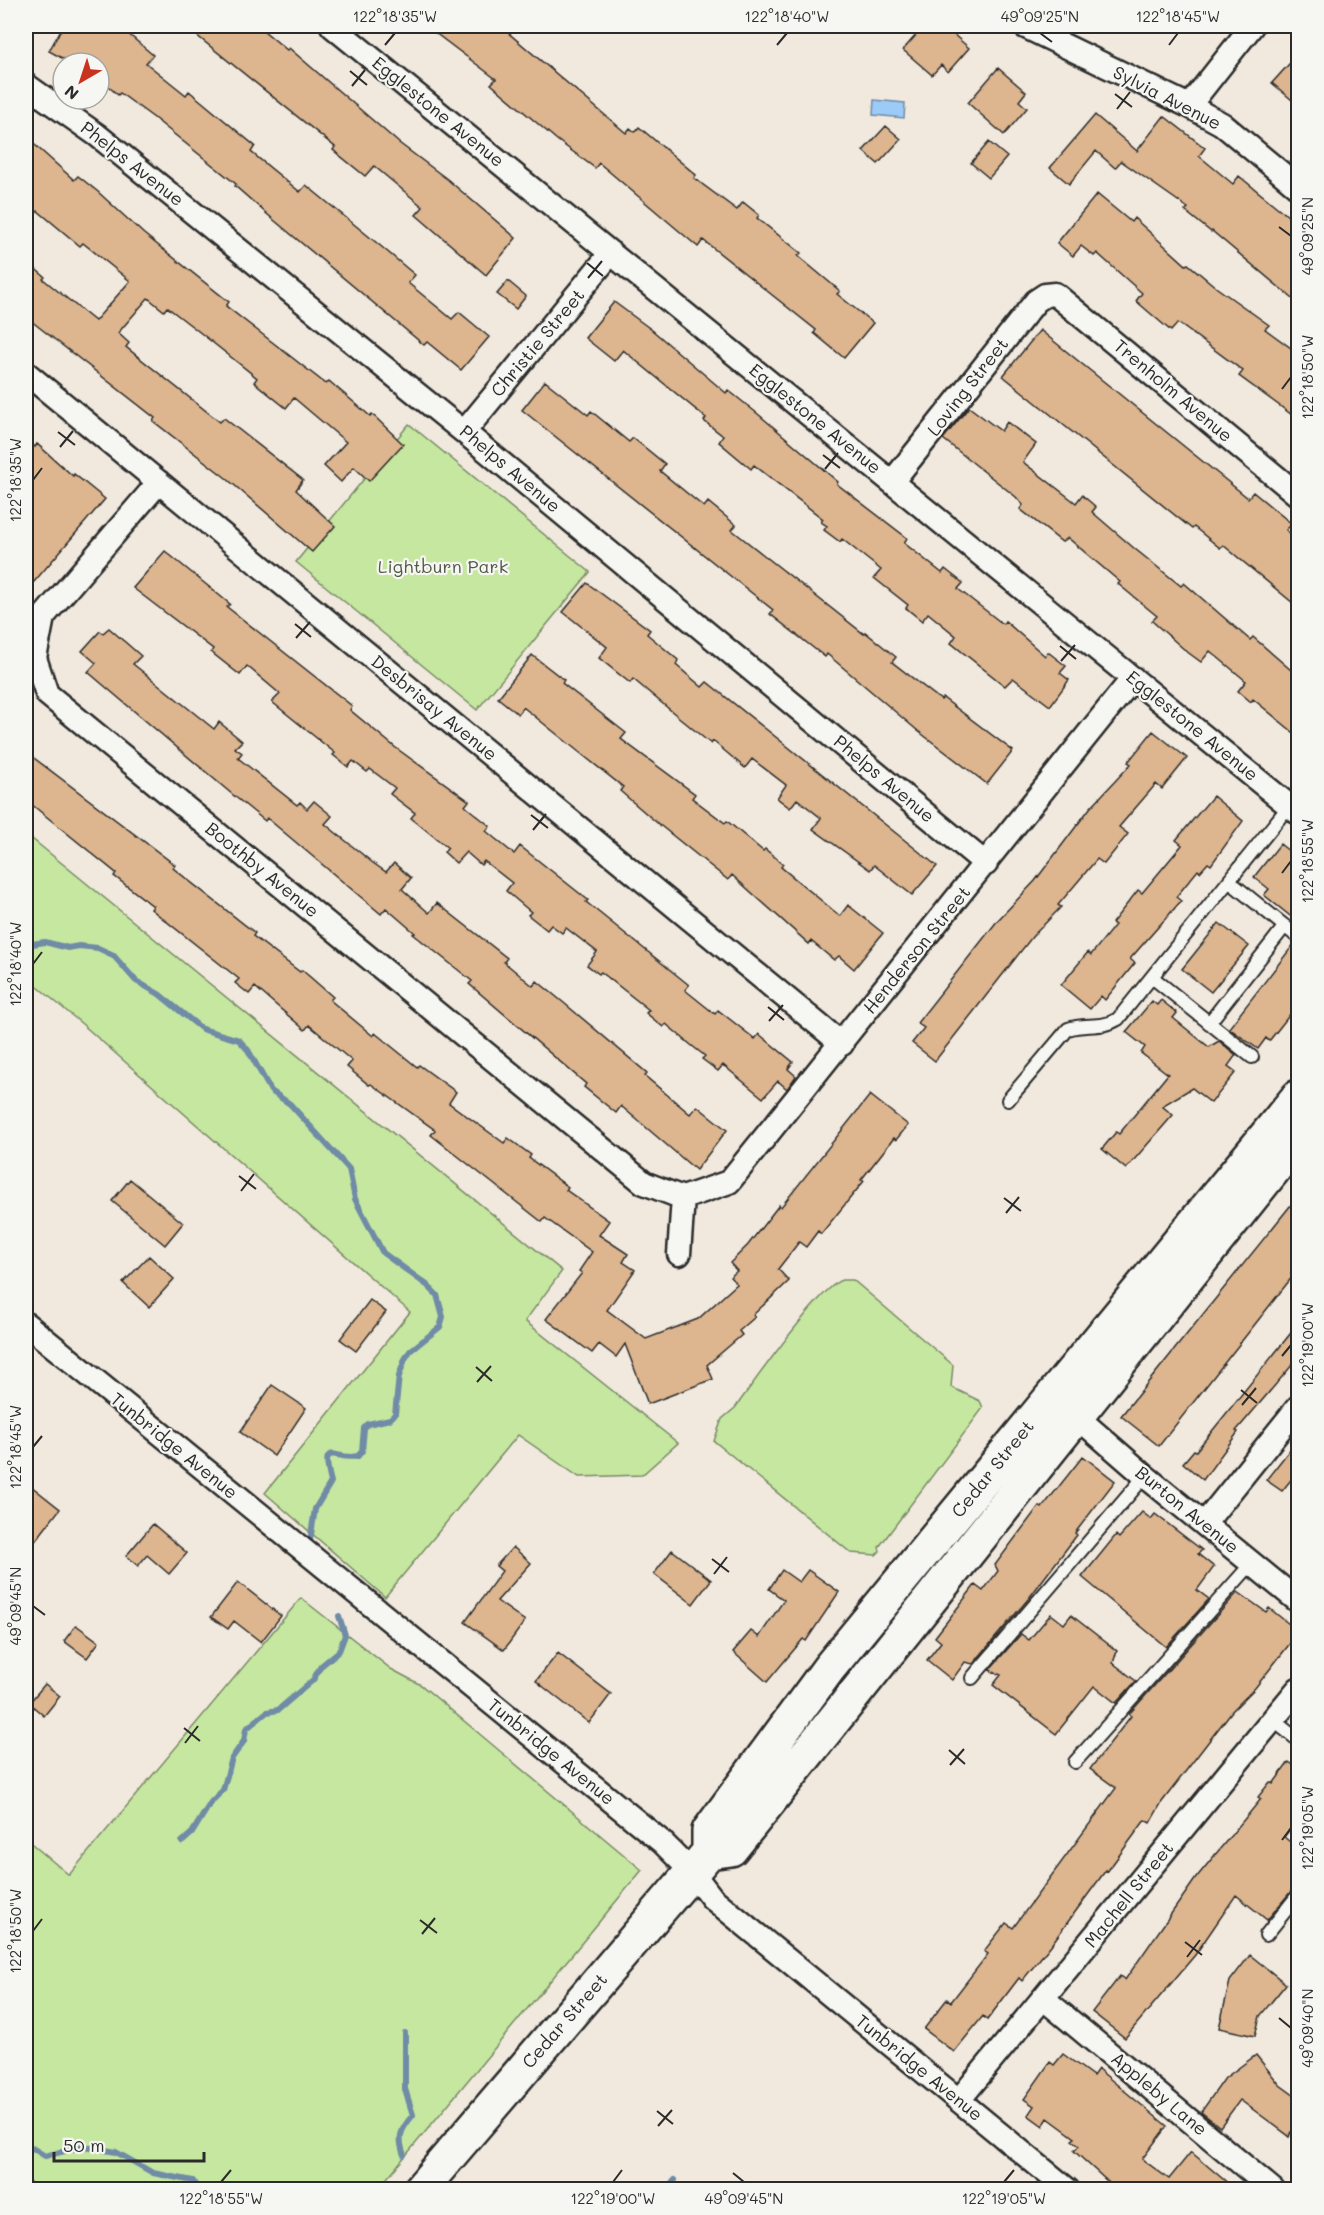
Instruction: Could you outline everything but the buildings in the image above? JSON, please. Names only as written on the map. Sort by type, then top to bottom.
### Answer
[{"type":"main road","name":"Cedar Street","points":[[701,1862],[709,1831],[829,1668],[1299,1097]]},
{"type":"main road","name":"Cedar Street","points":[[420,2190],[701,1862],[731,1849],[1299,1139]]},
{"type":"street","name":"Egglestone Avenue","points":[[332,26],[1294,809]]},
{"type":"street","name":"Sylvia Avenue","points":[[1024,26],[1222,124],[1299,187]]},
{"type":"street","points":[[1189,106],[1252,26]]},
{"type":"street","name":"Phelps Avenue","points":[[26,85],[97,135],[464,432],[986,864]]},
{"type":"street","name":"Christie Street","points":[[464,432],[611,254]]},
{"type":"street","name":"Trenholm Avenue","points":[[1045,295],[1055,294],[1299,495]]},
{"type":"street","name":"Loving Street","points":[[892,482],[1036,301],[1045,295]]},
{"type":"street","name":"Desbrisay Avenue","points":[[26,373],[842,1044]]},
{"type":"street","name":"Boothby Avenue","points":[[159,482],[42,618],[35,658],[47,694],[644,1183],[683,1198]]},
{"type":"street","name":"Henderson Street","points":[[683,1198],[729,1182],[842,1044],[1133,678]]},
{"type":"street","points":[[679,1254],[683,1198]]},
{"type":"street","name":"Tunbridge Avenue","points":[[26,1324],[662,1842],[701,1862],[712,1899],[1068,2190]]},
{"type":"street","points":[[1204,1523],[1299,1407]]},
{"type":"street","name":"Burton Avenue","points":[[1076,1416],[1145,1476],[1299,1601]]},
{"type":"street","name":"Machell Street","points":[[959,2100],[1299,1689]]},
{"type":"street","name":"Appleby Lane","points":[[1044,1999],[1273,2190]]},
{"type":"lane","points":[[1008,1100],[1068,1029],[1076,1026],[1103,1025],[1118,1019],[1229,881],[1294,809]]},
{"type":"lane","points":[[1229,881],[1299,937]]},
{"type":"lane","points":[[1209,1023],[1285,926]]},
{"type":"lane","points":[[1152,977],[1252,1057]]},
{"type":"lane","points":[[972,1678],[1145,1476]]},
{"type":"lane","points":[[1075,1762],[1252,1563]]},
{"type":"lane","points":[[1273,1720],[1299,1740]]},
{"type":"lane","points":[[1266,1935],[1299,1895]]},
{"type":"green space","name":"Lightburn Park","points":[[409,424],[590,572],[477,710],[296,562]]},
{"type":"green space","points":[[26,834],[562,1271],[525,1321],[678,1443],[642,1475],[579,1477],[518,1435],[385,1597],[265,1493],[410,1312],[26,977]]},
{"type":"green space","points":[[842,1280],[853,1280],[953,1365],[951,1387],[980,1401],[983,1408],[879,1547],[880,1551],[876,1555],[851,1553],[714,1441],[722,1419],[735,1408],[819,1299]]},
{"type":"green space","points":[[301,1598],[391,1669],[421,1685],[642,1870],[378,2189],[38,2189],[26,2178],[26,1839],[69,1875]]},
{"type":"water","points":[[874,100],[905,103],[904,118],[873,115]]},
{"type":"waterway","points":[[26,945],[45,942],[68,948],[79,946],[98,948],[113,955],[136,981],[159,994],[202,1029],[239,1040],[248,1050],[271,1091],[290,1104],[349,1169],[355,1199],[383,1253],[437,1295],[443,1317],[440,1327],[410,1351],[405,1359],[399,1376],[395,1414],[390,1419],[368,1424],[364,1428],[362,1451],[358,1456],[332,1454],[329,1456],[327,1460],[331,1482],[315,1509],[310,1541]]},
{"type":"waterway","points":[[182,1842],[192,1833],[211,1802],[223,1790],[232,1758],[244,1741],[246,1729],[267,1712],[278,1710],[313,1680],[321,1666],[339,1651],[345,1635],[339,1616]]},
{"type":"waterway","points":[[404,2155],[401,2134],[413,2115],[405,2089],[405,2033]]},
{"type":"waterway","points":[[26,2144],[45,2156],[84,2146],[116,2152],[153,2173],[193,2181],[198,2190]]},
{"type":"waterway","points":[[666,2190],[675,2180]]}]
